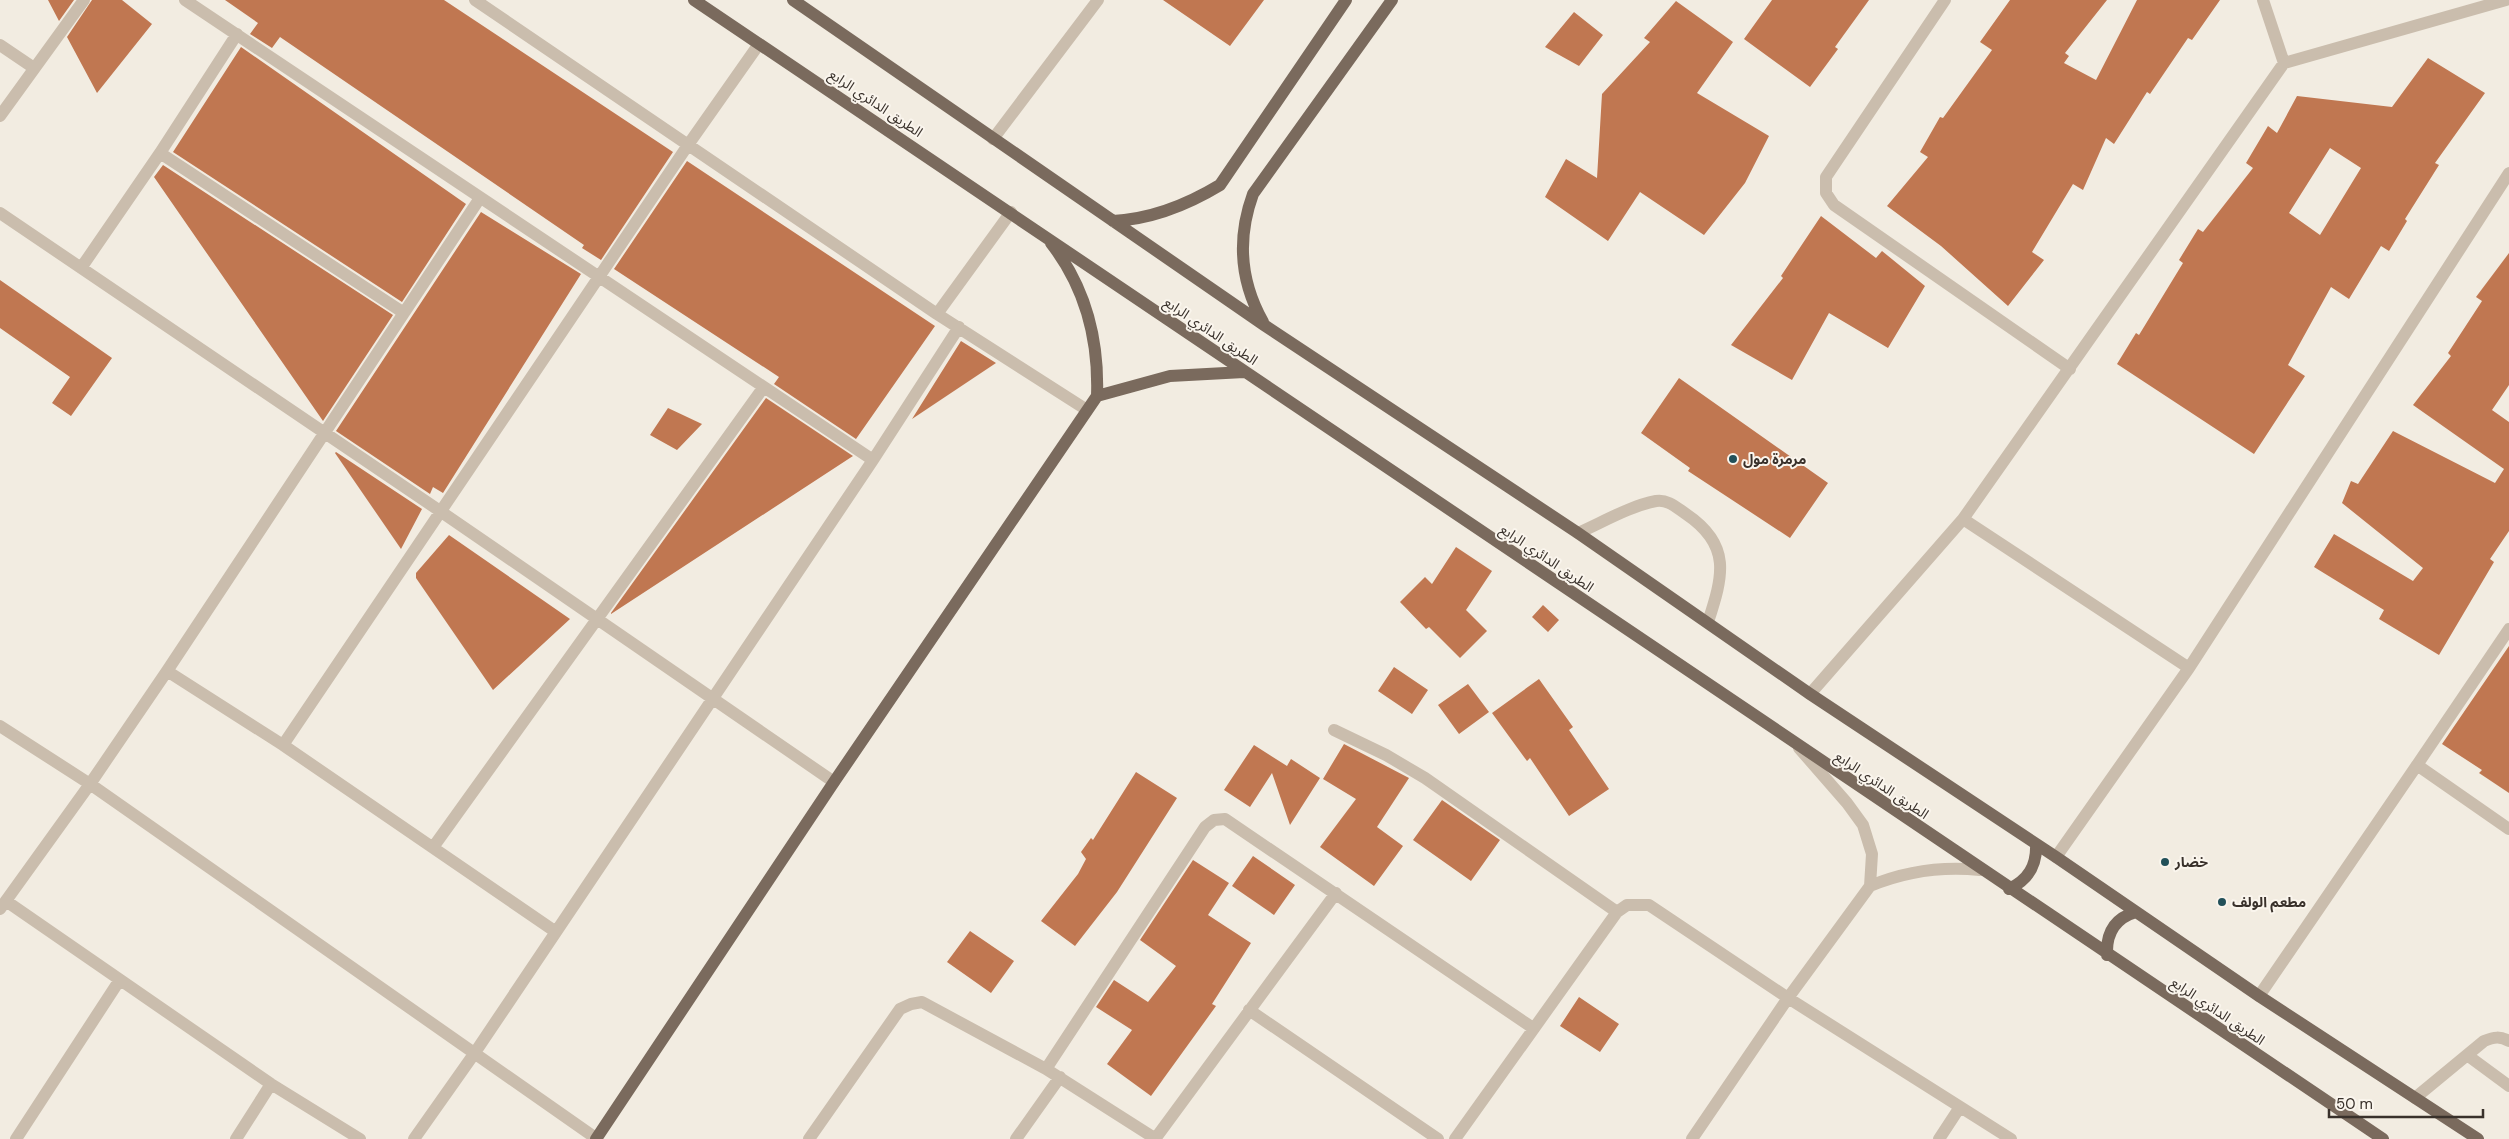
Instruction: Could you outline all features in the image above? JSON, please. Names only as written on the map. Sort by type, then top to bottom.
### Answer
[{"type":"main road","name":"الطريق الدائري الرابع","points":[[694,0],[1011,212],[1980,870],[2383,1139]]},
{"type":"main road","points":[[792,0],[1264,325],[1578,533],[1810,694],[2056,857],[2259,996],[2478,1139]]},
{"type":"main road","points":[[1113,221],[1166,211],[1203,196],[1220,185],[1346,0]]},
{"type":"main road","points":[[1264,325],[1250,294],[1242,261],[1244,227],[1253,194],[1392,0]]},
{"type":"main road","points":[[596,1139],[834,782],[1097,396],[1096,347],[1087,309],[1076,282],[1061,256],[1043,234]]},
{"type":"main road","points":[[1097,396],[1170,376],[1245,372]]},
{"type":"main road","points":[[2009,889],[2025,879],[2031,872],[2036,854],[2036,844]]},
{"type":"main road","points":[[2107,954],[2108,937],[2112,929],[2122,918],[2136,912]]},
{"type":"street","points":[[0,116],[84,0]]},
{"type":"street","points":[[185,0],[480,198],[601,276],[763,388],[873,460]]},
{"type":"street","points":[[475,0],[937,314],[1087,410]]},
{"type":"street","points":[[994,139],[1098,0]]},
{"type":"street","points":[[1945,0],[1826,177],[1826,193],[1834,205],[2070,369]]},
{"type":"street","points":[[2263,0],[2284,63]]},
{"type":"street","points":[[1810,694],[1963,519],[2284,63],[2506,0]]},
{"type":"street","points":[[81,268],[160,153],[237,34]]},
{"type":"street","points":[[283,745],[688,145],[760,44]]},
{"type":"street","points":[[0,45],[34,68]]},
{"type":"street","points":[[160,153],[404,313]]},
{"type":"street","points":[[2056,857],[2189,668],[2509,173]]},
{"type":"street","points":[[360,1139],[271,1084],[3,905],[90,784],[167,671],[480,198]]},
{"type":"street","points":[[937,314],[1011,212]]},
{"type":"street","points":[[0,213],[324,434],[440,510],[596,620],[834,782]]},
{"type":"street","points":[[414,1139],[474,1054],[873,460],[959,327]]},
{"type":"street","points":[[434,846],[763,388]]},
{"type":"street","points":[[1578,533],[1658,501],[1668,502],[1682,511],[1702,526],[1719,552],[1721,565],[1719,588],[1708,622]]},
{"type":"street","points":[[1963,519],[2189,668]]},
{"type":"street","points":[[2259,996],[2509,629]]},
{"type":"street","points":[[167,671],[283,745],[434,846],[556,932]]},
{"type":"street","points":[[0,726],[90,784],[596,1139]]},
{"type":"street","points":[[1334,730],[1386,754],[1425,778],[1617,912]]},
{"type":"street","points":[[1692,1139],[1788,998],[1870,886],[1872,854],[1863,825],[1847,803],[1795,745]]},
{"type":"street","points":[[2417,765],[2509,830]]},
{"type":"street","points":[[1046,1069],[1204,827],[1214,820],[1225,819],[1533,1028]]},
{"type":"street","points":[[1870,886],[1891,878],[1928,870],[1958,868],[1980,870]]},
{"type":"street","points":[[809,1139],[900,1009],[922,1002],[1060,1077],[1155,1139],[1336,893]]},
{"type":"street","points":[[1455,1139],[1617,912],[1627,905],[1649,905],[1788,998],[2011,1139]]},
{"type":"street","points":[[16,1139],[119,981]]},
{"type":"street","points":[[1249,1010],[1438,1139]]},
{"type":"street","points":[[2415,1098],[2467,1055],[2490,1039],[2502,1037],[2509,1041]]},
{"type":"street","points":[[2467,1055],[2509,1086]]},
{"type":"street","points":[[1016,1139],[1060,1077]]},
{"type":"street","points":[[236,1139],[271,1084]]},
{"type":"street","points":[[1939,1139],[1960,1107]]},
{"type":"building","points":[[48,0],[74,0],[59,21]]},
{"type":"building","points":[[92,0],[122,0],[152,24],[97,93],[67,37]]},
{"type":"building","points":[[225,0],[444,0],[673,152],[601,260],[582,248],[584,245],[280,37],[272,48],[250,34],[258,23]]},
{"type":"building","points":[[1163,0],[1264,0],[1230,46]]},
{"type":"building","points":[[1772,0],[1869,0],[1835,47],[1838,49],[1810,87],[1744,39]]},
{"type":"building","points":[[2010,0],[2107,0],[2065,53],[2069,56],[2064,63],[2096,80],[2137,0],[2220,0],[2192,40],[2188,38],[2150,94],[2147,92],[2114,144],[2106,138],[2083,190],[2073,184],[2032,252],[2044,260],[2008,306],[1941,246],[1887,206],[1928,157],[1920,152],[1940,117],[1943,118],[1992,50],[1980,42]]},
{"type":"building","points":[[1676,1],[1733,42],[1697,93],[1769,136],[1745,183],[1704,235],[1640,192],[1608,241],[1545,197],[1566,159],[1597,178],[1602,94],[1650,42],[1644,38]]},
{"type":"building","points":[[1574,12],[1603,35],[1579,66],[1545,47]]},
{"type":"building","points":[[241,47],[466,204],[402,302],[173,152]]},
{"type":"building","points":[[2428,58],[2485,93],[2435,163],[2439,165],[2405,219],[2407,221],[2389,251],[2381,246],[2349,299],[2331,287],[2288,365],[2305,376],[2254,454],[2117,364],[2136,333],[2139,335],[2183,263],[2179,260],[2198,229],[2203,232],[2253,168],[2246,163],[2268,126],[2277,133],[2297,96],[2392,107]],"holes":[[[2330,148],[2361,168],[2320,235],[2289,213]]]},
{"type":"building","points":[[687,161],[935,326],[856,439],[774,384],[779,377],[614,269]]},
{"type":"building","points":[[163,165],[393,315],[323,421],[154,177]]},
{"type":"building","points":[[481,212],[581,274],[443,493],[433,487],[430,494],[336,431]]},
{"type":"building","points":[[1821,216],[1876,258],[1882,251],[1925,286],[1888,348],[1829,313],[1792,380],[1731,345],[1783,278],[1781,276]]},
{"type":"building","points":[[2509,253],[2509,385],[2492,410],[2509,422],[2509,531],[2490,559],[2494,562],[2439,655],[2379,619],[2384,610],[2314,567],[2334,534],[2413,581],[2423,568],[2342,503],[2351,481],[2358,484],[2393,431],[2495,483],[2504,469],[2413,405],[2451,356],[2448,353],[2482,301],[2476,297]]},
{"type":"building","points":[[0,280],[112,358],[71,416],[52,403],[70,377],[0,328]]},
{"type":"building","points":[[961,341],[996,363],[912,419]]},
{"type":"building","points":[[1679,378],[1828,483],[1790,538],[1688,471],[1690,468],[1641,433]]},
{"type":"building","points":[[766,398],[853,456],[611,614],[611,613]]},
{"type":"building","points":[[668,408],[702,424],[677,450],[650,435]]},
{"type":"building","points":[[335,453],[422,509],[401,549]]},
{"type":"building","points":[[449,535],[570,619],[493,690],[416,578],[416,573]]},
{"type":"building","points":[[1456,547],[1492,571],[1466,610],[1487,631],[1460,658],[1429,627],[1426,629],[1400,602],[1425,577],[1432,584]]},
{"type":"building","points":[[1543,605],[1559,620],[1548,632],[1532,617]]},
{"type":"building","points":[[2509,646],[2509,793],[2479,773],[2482,770],[2442,744]]},
{"type":"building","points":[[1394,667],[1428,690],[1412,714],[1378,691]]},
{"type":"building","points":[[1539,679],[1573,727],[1569,730],[1609,789],[1569,816],[1530,758],[1527,761],[1492,713]]},
{"type":"building","points":[[1468,684],[1489,712],[1459,734],[1438,705]]},
{"type":"building","points":[[1344,744],[1409,778],[1377,827],[1403,846],[1374,886],[1320,847],[1356,799],[1323,779]]},
{"type":"building","points":[[1254,745],[1287,766],[1291,759],[1320,778],[1290,825],[1272,773],[1250,807],[1224,790]]},
{"type":"building","points":[[1136,772],[1177,798],[1117,892],[1075,946],[1041,921],[1078,874],[1086,859],[1081,852],[1091,838],[1093,840]]},
{"type":"building","points":[[1442,800],[1500,840],[1471,881],[1413,840]]},
{"type":"building","points":[[1253,856],[1295,885],[1274,915],[1232,886]]},
{"type":"building","points":[[1193,860],[1229,883],[1208,915],[1251,943],[1212,1004],[1216,1006],[1151,1096],[1107,1064],[1132,1030],[1096,1007],[1114,980],[1148,1002],[1176,966],[1140,940]]},
{"type":"building","points":[[970,931],[1014,961],[991,993],[947,962]]},
{"type":"building","points":[[1579,997],[1619,1024],[1600,1052],[1560,1026]]},
{"type":"place","name":"مرمرة مول","points":[[1733,459]]},
{"type":"place","name":"خضار","points":[[2165,862]]},
{"type":"place","name":"مطعم الولف","points":[[2222,902]]}]
